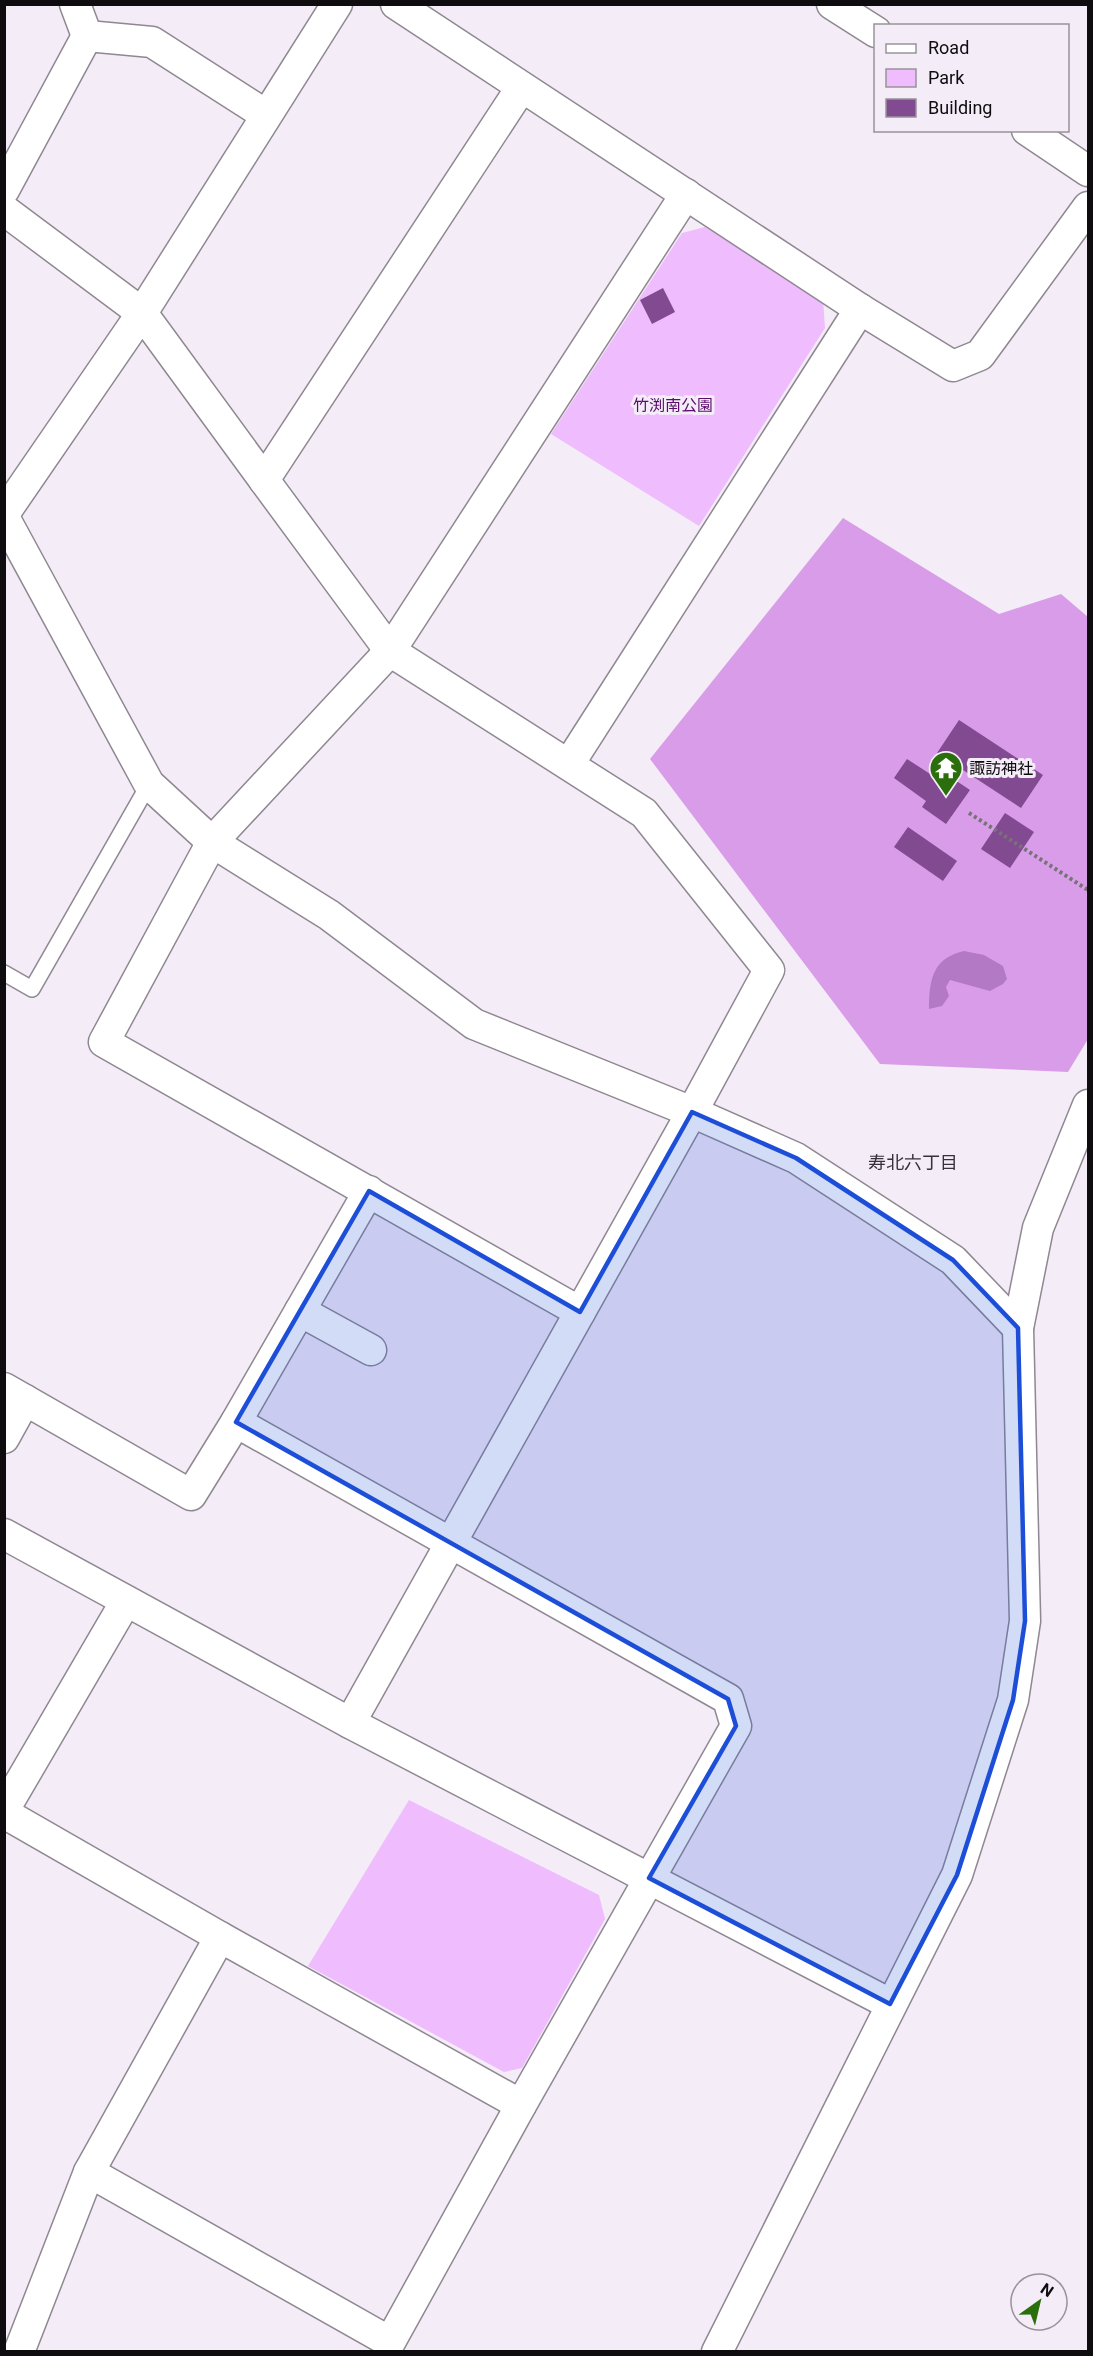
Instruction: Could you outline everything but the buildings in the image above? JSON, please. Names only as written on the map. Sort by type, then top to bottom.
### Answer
[{"type":"street","points":[[4,190],[87,36],[75,4]]},
{"type":"street","points":[[337,4],[142,313],[4,516],[149,784],[212,842],[329,915],[474,1024],[692,1112],[796,1158],[953,1260],[1018,1328]]},
{"type":"street","points":[[396,4],[520,88],[860,309],[953,366],[980,355],[1089,207]]},
{"type":"street","points":[[832,4],[874,32]]},
{"type":"street","points":[[87,36],[152,42],[266,115]]},
{"type":"street","points":[[264,480],[520,88]]},
{"type":"street","points":[[1030,132],[1089,171]]},
{"type":"street","points":[[580,1312],[104,1042],[212,842],[390,651],[686,195]]},
{"type":"street","points":[[4,210],[142,313],[390,651],[644,813],[769,970],[350,1723]]},
{"type":"street","points":[[569,764],[860,309]]},
{"type":"street","points":[[717,2352],[890,2004],[957,1875],[1013,1700],[1025,1621],[1018,1328],[1038,1228],[1089,1105]]},
{"type":"street","points":[[4,1438],[15,1394],[191,1495],[236,1422],[369,1191]]},
{"type":"street","points":[[300,1311],[371,1350]]},
{"type":"street","points":[[89,2172],[399,2347],[521,2105],[736,1726],[728,1699],[236,1422]]},
{"type":"street","points":[[4,1534],[350,1723],[890,2004]]},
{"type":"street","points":[[126,1601],[4,1812],[220,1937],[521,2105]]},
{"type":"street","points":[[19,2352],[89,2172],[220,1937]]},
{"type":"lane","points":[[4,973],[32,989],[149,784]]},
{"type":"path","points":[[969,813],[1089,890]]},
{"type":"highlighted area","points":[[692,1112],[796,1158],[953,1260],[1018,1328],[1025,1621],[1013,1700],[957,1875],[890,2004],[649,1878],[736,1726],[728,1699],[236,1422],[369,1191],[580,1312]]},
{"type":"green space","name":"竹渕南公園","points":[[705,227],[823,299],[825,328],[699,526],[551,434],[682,233]]},
{"type":"green space","points":[[409,1800],[599,1895],[605,1919],[522,2068],[504,2072],[308,1966]]},
{"type":"shaded area","points":[[843,518],[999,614],[1061,594],[1088,617],[1088,1039],[1068,1072],[880,1064],[650,759]]},
{"type":"shaded area","points":[[964,951],[984,955],[1003,966],[1007,979],[990,991],[950,980],[946,987],[949,996],[942,1006],[929,1009],[930,988],[935,971],[945,959]]},
{"type":"place","name":"諏訪神社","points":[[946,797]]},
{"type":"district","name":"寿北六丁目","points":[[913,1162]]}]
